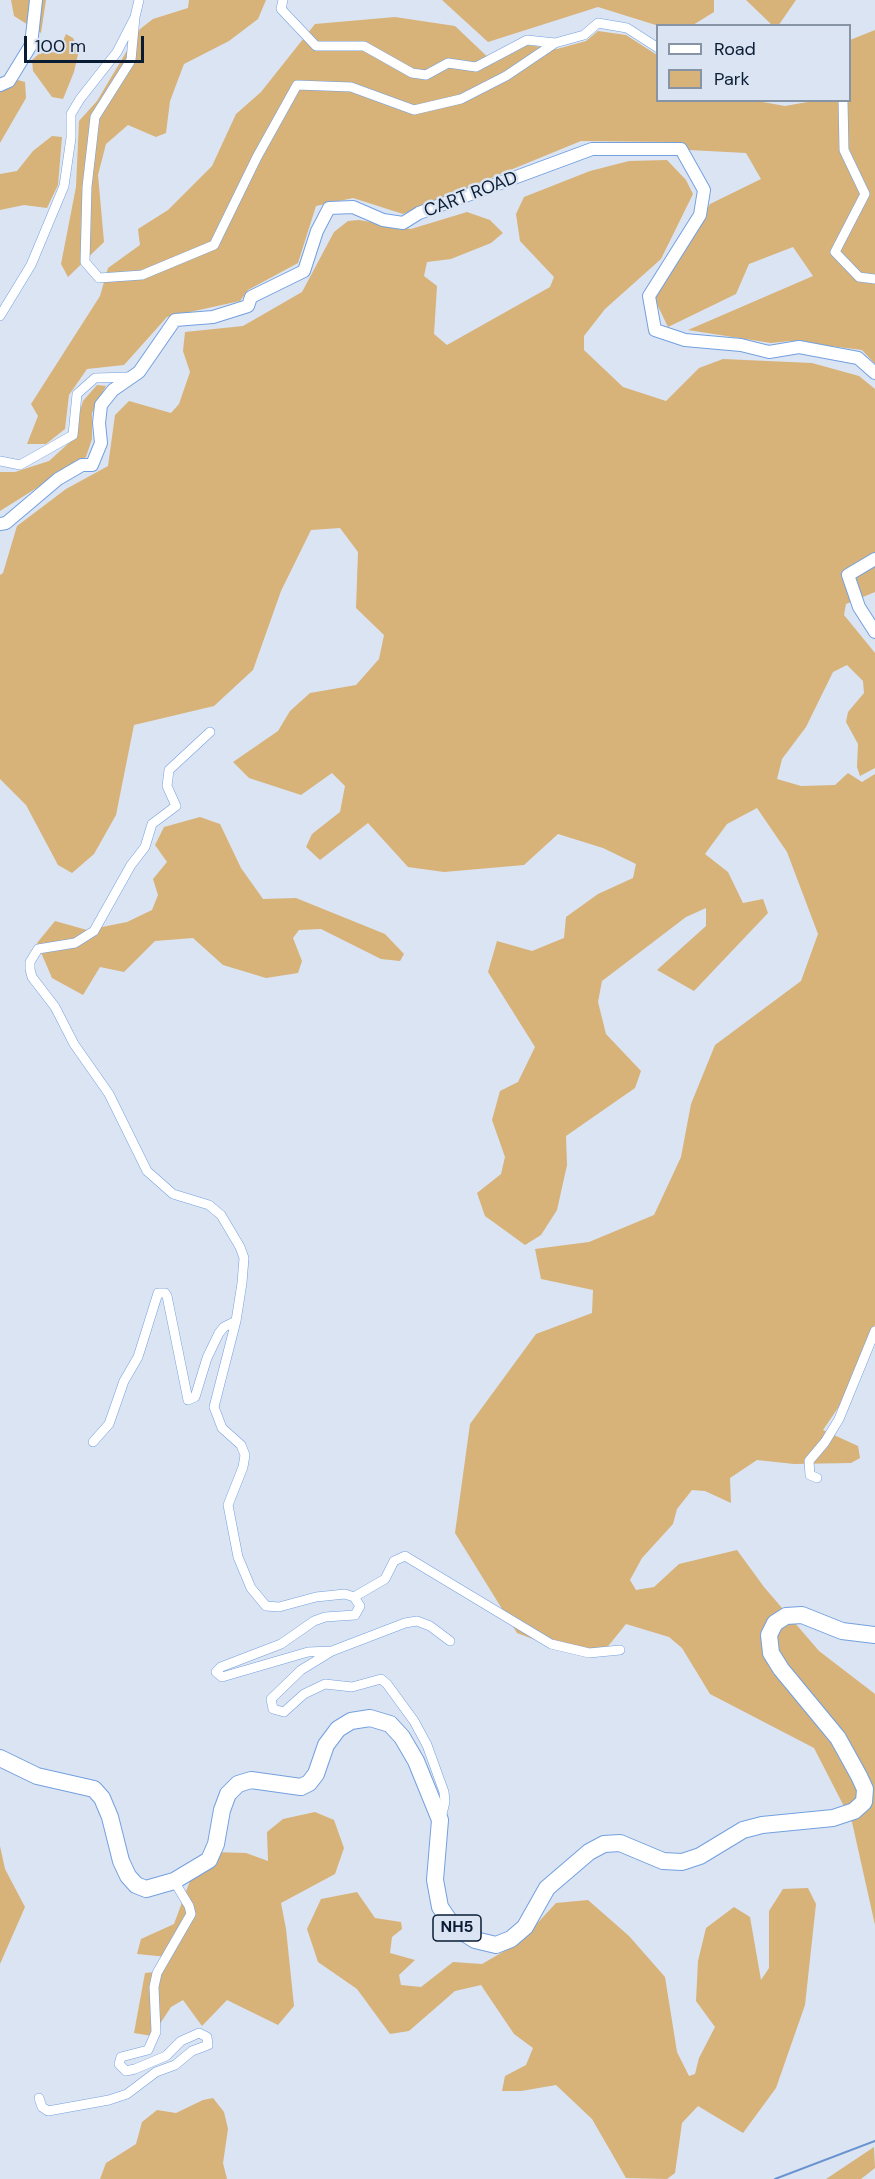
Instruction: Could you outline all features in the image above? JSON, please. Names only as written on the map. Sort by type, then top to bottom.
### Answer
[{"type":"highway","name":"NH5","points":[[0,1758],[37,1776],[94,1789],[102,1798],[110,1817],[121,1862],[128,1876],[136,1885],[146,1889],[174,1881],[209,1860],[216,1844],[222,1810],[228,1794],[238,1784],[251,1779],[291,1788],[309,1783],[316,1774],[326,1745],[338,1729],[351,1721],[370,1718],[390,1724],[402,1737],[430,1791],[440,1820],[435,1880],[440,1907],[453,1926],[475,1940],[496,1945],[511,1940],[525,1927],[547,1888],[589,1852],[604,1844],[620,1843],[663,1861],[682,1862],[700,1857],[743,1830],[762,1825],[833,1818],[854,1811],[864,1802],[865,1789],[859,1776],[838,1738],[776,1661],[771,1653],[769,1635],[775,1623],[786,1616],[802,1616],[842,1631],[875,1635]]},
{"type":"main road","points":[[0,86],[9,81],[31,45],[36,0]]},
{"type":"main road","name":"CART ROAD","points":[[0,524],[6,523],[57,479],[82,465],[92,465],[101,443],[99,423],[101,405],[113,390],[139,372],[175,320],[213,317],[248,306],[251,297],[304,271],[317,231],[329,208],[353,207],[383,220],[403,223],[419,213],[592,149],[681,149],[704,190],[700,214],[649,296],[655,330],[685,340],[741,345],[769,352],[799,347],[858,358],[875,373]]},
{"type":"main road","points":[[875,559],[848,575],[859,607],[875,632]]},
{"type":"street","points":[[139,0],[135,16],[131,60],[95,117],[87,187],[85,262],[99,278],[142,275],[214,245],[257,157],[297,85],[351,87],[414,110],[461,99],[506,76],[555,43],[584,35],[598,23],[627,28],[656,47]]},
{"type":"street","points":[[284,0],[281,9],[316,46],[364,46],[412,73],[426,75],[448,63],[477,67],[527,40],[555,43]]},
{"type":"street","points":[[0,316],[31,265],[64,186],[71,138],[71,114],[117,52],[135,16]]},
{"type":"street","points":[[843,102],[844,150],[865,194],[835,252],[859,277],[875,279]]},
{"type":"street","points":[[0,461],[20,465],[74,435],[76,394],[95,378],[132,377]]},
{"type":"street","points":[[210,732],[169,770],[167,786],[176,806],[152,824],[145,847],[131,866],[94,931],[75,943],[38,949],[30,962],[30,969],[32,977],[55,1007],[74,1044],[109,1094],[147,1171],[174,1194],[209,1205],[228,1223],[244,1258],[236,1321],[214,1407],[222,1428],[241,1445],[245,1455],[243,1467],[228,1505],[238,1557],[251,1588],[266,1606],[279,1607],[331,1594],[354,1597],[385,1579],[394,1561],[405,1556],[414,1559],[532,1635],[551,1644],[589,1653],[620,1650]]},
{"type":"street","points":[[93,1442],[109,1424],[124,1381],[141,1349],[158,1293],[165,1293],[167,1296],[188,1400],[195,1397],[207,1359],[219,1333],[224,1327],[236,1321]]},
{"type":"street","points":[[817,1478],[810,1475],[807,1468],[809,1461],[825,1442],[839,1419],[875,1331]]},
{"type":"street","points":[[332,1651],[308,1652],[222,1677],[216,1672],[221,1667],[281,1644],[314,1621],[325,1617],[355,1615],[360,1606],[354,1597]]},
{"type":"street","points":[[440,1820],[445,1802],[444,1792],[427,1745],[414,1721],[381,1679],[352,1687],[325,1684],[304,1694],[284,1712],[273,1709],[270,1704],[273,1694],[301,1670],[332,1651],[405,1623],[417,1621],[430,1626],[450,1641]]},
{"type":"street","points":[[39,2097],[42,2107],[48,2110],[109,2100],[127,2094],[156,2072],[175,2065],[192,2051],[208,2045],[207,2037],[200,2033],[181,2041],[166,2056],[135,2070],[126,2071],[119,2064],[121,2057],[148,2050],[156,2032],[154,1987],[157,1973],[191,1914],[189,1906],[174,1881]]},
{"type":"green space","points":[[11,0],[46,0],[41,33],[14,16]]},
{"type":"green space","points":[[189,0],[266,0],[258,19],[229,41],[184,64],[170,101],[166,133],[156,137],[128,125],[106,144],[98,175],[104,242],[68,277],[61,264],[76,187],[79,121],[97,101],[140,29],[153,19],[188,8]]},
{"type":"green space","points":[[442,0],[714,0],[714,12],[695,24],[656,25],[598,7],[488,42]]},
{"type":"green space","points":[[746,0],[796,0],[779,24],[771,24]]},
{"type":"green space","points":[[395,17],[455,26],[494,63],[527,45],[557,49],[586,41],[598,31],[626,35],[656,54],[656,102],[763,102],[785,106],[807,102],[851,102],[851,40],[875,30],[875,364],[862,350],[790,341],[771,343],[688,330],[813,276],[793,247],[749,264],[736,294],[668,327],[654,298],[710,204],[761,179],[746,153],[689,150],[672,142],[581,141],[403,214],[353,198],[316,206],[298,263],[248,290],[240,301],[167,317],[124,365],[87,369],[69,395],[65,429],[46,444],[27,444],[38,416],[31,404],[100,296],[108,268],[140,245],[138,229],[168,210],[212,166],[236,114],[261,92],[315,24]]},
{"type":"green space","points":[[66,34],[73,38],[79,50],[74,72],[63,99],[52,97],[33,71],[32,60],[40,53],[58,52]]},
{"type":"green space","points":[[18,80],[25,82],[26,98],[0,143],[0,91]]},
{"type":"green space","points":[[52,136],[62,137],[58,185],[47,208],[24,205],[0,210],[0,174],[17,171],[33,151]]},
{"type":"green space","points":[[667,160],[686,180],[693,194],[661,259],[605,309],[584,336],[584,350],[623,387],[666,401],[699,368],[723,359],[812,363],[859,376],[875,389],[875,592],[846,604],[844,615],[875,653],[875,768],[860,776],[857,767],[858,744],[846,722],[848,712],[864,693],[863,681],[847,665],[833,672],[806,727],[782,759],[777,779],[801,786],[835,785],[848,773],[862,782],[875,774],[875,1325],[842,1402],[823,1430],[858,1446],[860,1458],[851,1463],[794,1464],[757,1460],[730,1478],[731,1503],[705,1491],[692,1490],[677,1509],[673,1524],[642,1558],[630,1580],[636,1590],[654,1587],[679,1564],[737,1550],[764,1587],[819,1651],[875,1694],[875,1925],[852,1822],[814,1748],[710,1694],[682,1648],[669,1637],[626,1624],[601,1655],[567,1652],[517,1633],[455,1533],[470,1424],[536,1334],[592,1313],[593,1290],[541,1279],[535,1249],[589,1242],[654,1215],[681,1157],[691,1104],[715,1045],[801,981],[818,934],[787,852],[757,808],[727,824],[705,854],[728,872],[743,903],[763,899],[768,913],[694,991],[657,970],[706,926],[706,908],[686,917],[602,981],[598,1002],[606,1034],[641,1071],[635,1088],[566,1136],[567,1165],[557,1210],[541,1235],[525,1245],[485,1216],[477,1193],[501,1174],[505,1157],[492,1120],[500,1091],[518,1082],[535,1047],[488,972],[497,941],[532,951],[564,938],[566,917],[598,894],[633,878],[636,864],[603,848],[558,834],[524,865],[444,872],[408,867],[368,823],[320,860],[306,847],[312,834],[340,812],[345,786],[332,773],[301,795],[249,778],[233,762],[278,731],[290,711],[310,693],[356,685],[379,659],[384,635],[356,608],[358,552],[340,528],[311,530],[281,591],[253,670],[214,706],[134,725],[116,815],[94,854],[72,873],[58,865],[26,805],[0,779],[0,575],[3,573],[17,526],[66,489],[108,466],[115,415],[129,401],[171,413],[179,404],[190,372],[183,351],[185,332],[243,326],[302,292],[334,232],[348,221],[359,220],[411,229],[467,212],[490,220],[503,233],[491,243],[451,259],[427,262],[424,276],[437,286],[434,334],[447,345],[550,287],[554,277],[520,241],[516,214],[524,197],[590,171],[629,161]]},
{"type":"green space","points":[[97,385],[106,386],[92,413],[92,439],[86,457],[0,511],[0,472],[15,472],[49,461],[70,442],[83,401]]},
{"type":"green space","points":[[200,817],[220,824],[241,868],[263,899],[296,898],[385,934],[404,954],[400,961],[381,959],[321,929],[299,930],[293,938],[302,961],[298,973],[266,978],[223,965],[193,938],[155,941],[124,972],[100,967],[83,995],[52,978],[37,943],[55,921],[87,930],[127,922],[152,910],[158,895],[153,879],[167,862],[155,845],[164,827]]},
{"type":"green space","points":[[315,1812],[334,1820],[344,1848],[335,1874],[281,1903],[294,2006],[278,2025],[227,2000],[202,2026],[183,2000],[171,2007],[152,2036],[134,2033],[145,1973],[163,1971],[168,1957],[137,1954],[141,1939],[174,1924],[191,1878],[213,1852],[246,1853],[268,1861],[267,1832],[283,1819]]},
{"type":"green space","points":[[0,1846],[5,1869],[25,1907],[0,1964]]},
{"type":"green space","points":[[808,1888],[816,1904],[805,2005],[776,2088],[743,2133],[698,2106],[682,2123],[675,2173],[667,2179],[626,2178],[592,2119],[556,2085],[521,2091],[502,2091],[505,2076],[526,2065],[533,2048],[514,2034],[481,1985],[455,1991],[409,2031],[390,2034],[357,1989],[318,1962],[307,1929],[321,1899],[357,1892],[375,1918],[401,1922],[402,1929],[392,1937],[390,1953],[415,1960],[399,1975],[401,1985],[421,1987],[453,1962],[482,1964],[520,1942],[556,1903],[588,1900],[629,1936],[665,1977],[677,2052],[689,2076],[695,2074],[699,2058],[715,2027],[696,2001],[698,1961],[706,1928],[734,1907],[750,1917],[761,1980],[769,1968],[769,1911],[783,1889]]},
{"type":"green space","points":[[213,2098],[224,2112],[228,2129],[223,2163],[227,2179],[100,2179],[106,2163],[136,2144],[142,2122],[157,2110],[176,2113],[203,2100]]},
{"type":"green space","points":[[874,2147],[875,2168],[861,2179],[826,2179]]},
{"type":"waterway","points":[[775,2179],[875,2141]]}]
